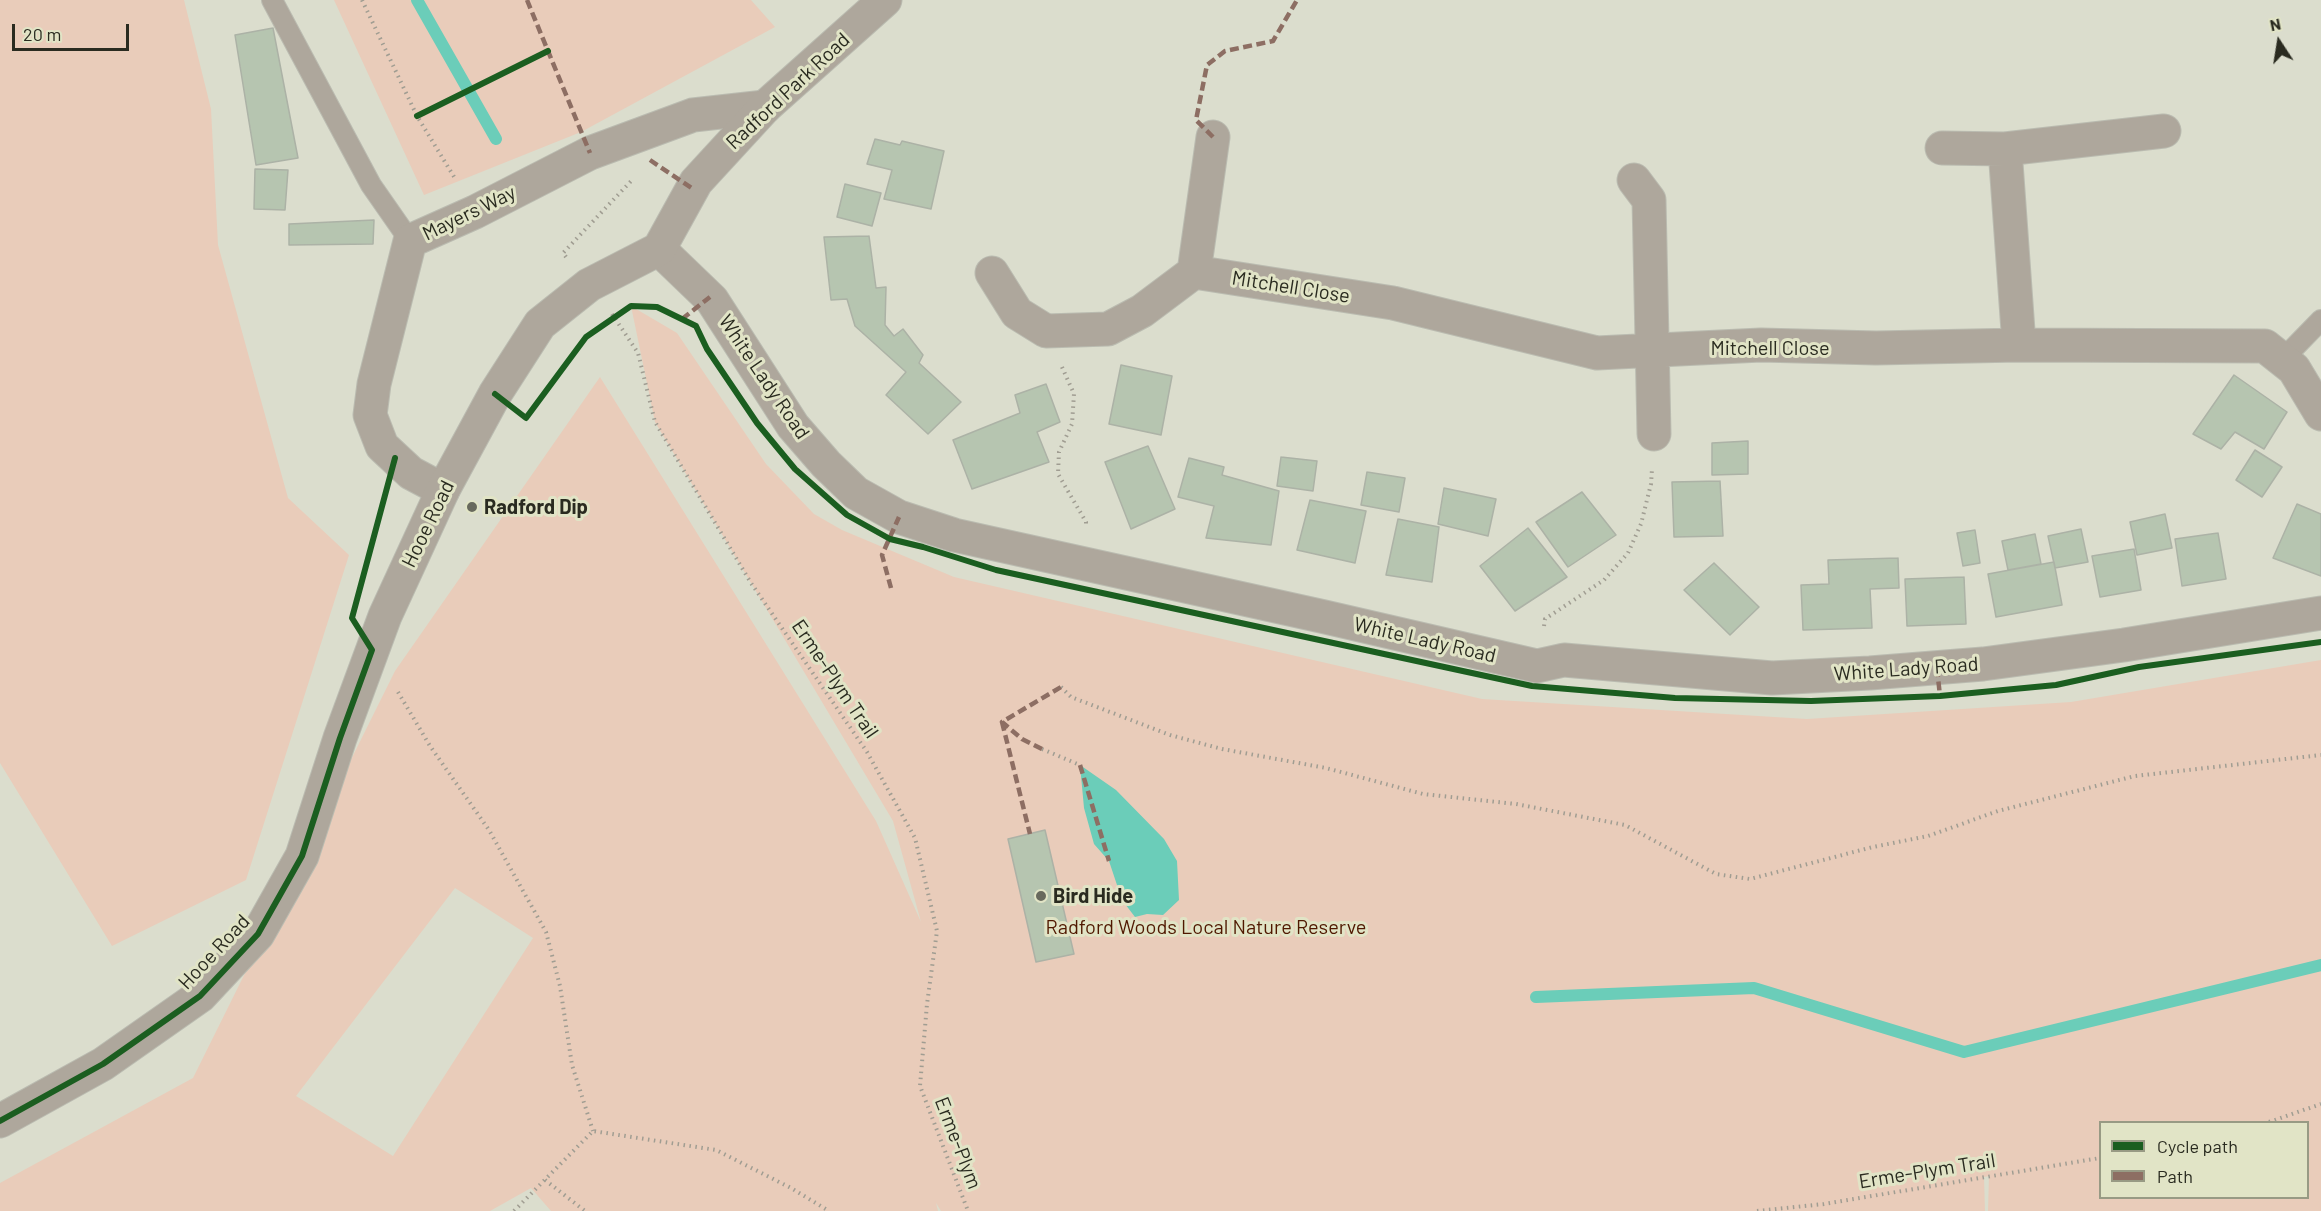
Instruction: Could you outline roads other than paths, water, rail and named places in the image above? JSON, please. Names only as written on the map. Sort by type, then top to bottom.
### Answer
[{"type":"street","name":"Radford Park Road","points":[[659,249],[696,182],[765,107],[885,0]]},
{"type":"street","name":"Mayers Way","points":[[443,490],[411,473],[382,446],[370,415],[374,384],[410,242],[475,212],[590,153],[693,115],[765,107]]},
{"type":"street","points":[[1942,148],[2005,149],[2164,131]]},
{"type":"street","points":[[992,273],[1017,313],[1046,331],[1108,329],[1142,311],[1194,272],[1213,137]]},
{"type":"street","points":[[2005,149],[2019,345]]},
{"type":"street","points":[[1634,180],[1649,200],[1654,434]]},
{"type":"street","name":"Hooe Road","points":[[0,1121],[103,1064],[200,996],[258,934],[302,856],[340,738],[385,616],[443,490],[495,394],[540,324],[589,285],[659,249]]},
{"type":"street","name":"White Lady Road","points":[[659,249],[710,297],[793,426],[826,464],[856,493],[899,517],[954,535],[1537,666],[1564,660],[1772,678],[1881,672],[1983,664],[2124,645],[2321,613]]},
{"type":"street","name":"Mitchell Close","points":[[1194,272],[1394,303],[1598,352],[1761,345],[1876,348],[2019,345],[2265,346],[2294,369],[2321,414]]},
{"type":"lane","points":[[272,0],[371,185],[410,242]]},
{"type":"lane","points":[[2282,360],[2321,320]]},
{"type":"water","points":[[1080,765],[1116,790],[1164,839],[1177,861],[1179,900],[1163,915],[1147,914],[1135,917],[1122,900],[1109,861],[1094,844],[1084,808]]},
{"type":"waterway","points":[[417,0],[496,139]]},
{"type":"waterway","points":[[1536,997],[1754,988],[1964,1052],[2321,965]]},
{"type":"place","name":"Radford Dip","points":[[472,507]]},
{"type":"place","name":"Bird Hide","points":[[1041,896]]},
{"type":"park label","name":"Radford Woods Local Nature Reserve","points":[[1206,927]]}]
